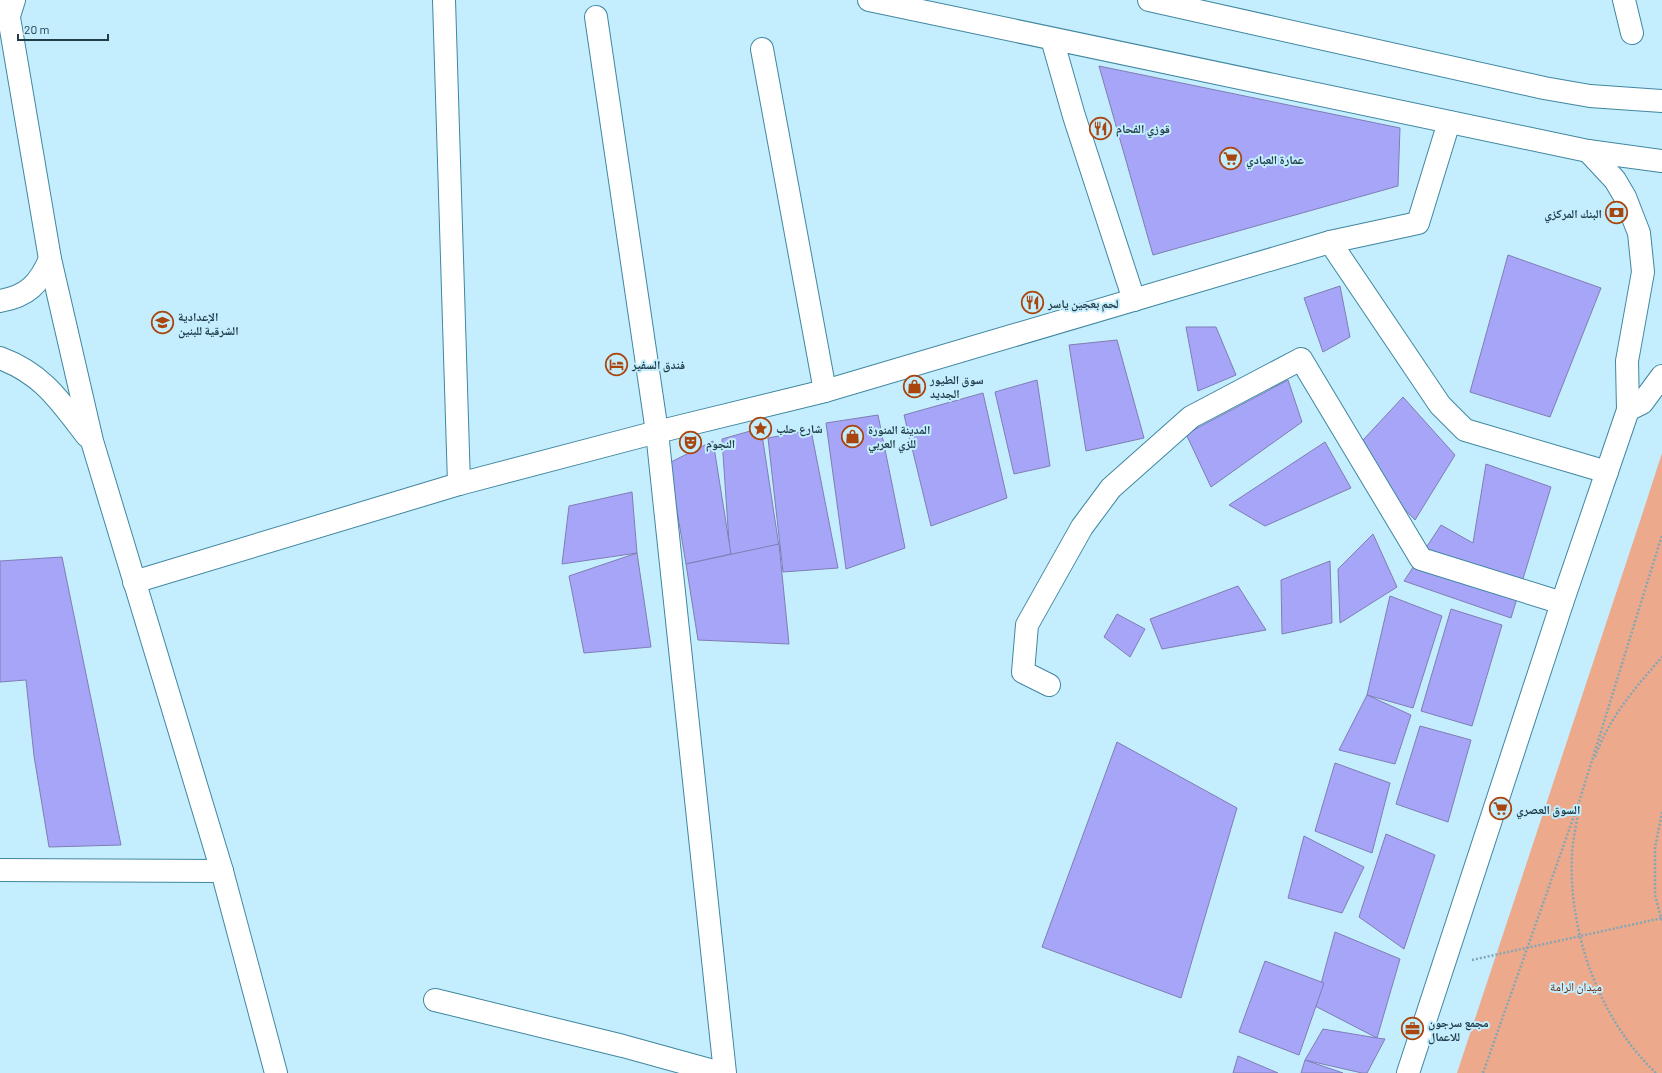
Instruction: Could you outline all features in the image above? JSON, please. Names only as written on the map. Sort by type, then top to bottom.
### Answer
[{"type":"street","points":[[444,0],[458,484]]},
{"type":"street","points":[[869,0],[1588,151],[1662,161]]},
{"type":"street","points":[[1149,0],[1544,88],[1590,96],[1662,101]]},
{"type":"street","points":[[1624,0],[1632,33]]},
{"type":"street","points":[[10,5],[50,259],[92,442],[222,871],[276,1073]]},
{"type":"street","points":[[596,17],[657,432],[725,1073]]},
{"type":"street","points":[[1052,39],[1074,116],[1134,300]]},
{"type":"street","points":[[762,49],[825,391]]},
{"type":"street","points":[[134,582],[458,484],[657,432],[825,391],[1330,242],[1418,223],[1449,122]]},
{"type":"street","points":[[1408,1073],[1562,603],[1628,410],[1627,360],[1643,272],[1639,233],[1631,208],[1615,180],[1588,151]]},
{"type":"street","points":[[1330,242],[1440,405],[1465,430],[1606,472]]},
{"type":"street","points":[[0,301],[13,299],[30,290],[43,276],[50,259]]},
{"type":"street","points":[[0,358],[16,364],[39,378],[58,398],[92,442]]},
{"type":"street","points":[[1050,685],[1023,672],[1027,626],[1082,527],[1111,488],[1191,417],[1301,359],[1421,559],[1562,603]]},
{"type":"street","points":[[1628,410],[1642,403],[1662,376]]},
{"type":"street","points":[[0,870],[222,871]]},
{"type":"street","points":[[435,1000],[623,1046],[721,1073]]},
{"type":"path","points":[[1656,1073],[1644,1062],[1611,1016],[1588,965],[1575,911],[1572,854],[1580,799],[1662,535]]},
{"type":"path","points":[[1483,1073],[1598,746],[1626,698],[1662,657]]},
{"type":"path","points":[[1662,812],[1655,856],[1655,895],[1662,922]]},
{"type":"path","points":[[1442,967],[1662,918]]},
{"type":"green space","name":"ميدان الرامة","points":[[1662,453],[1662,1073],[1457,1073],[1642,515]]},
{"type":"building","points":[[1099,66],[1400,128],[1398,186],[1153,255]]},
{"type":"building","points":[[1508,255],[1601,288],[1550,417],[1470,392]]},
{"type":"building","points":[[1340,286],[1350,337],[1323,352],[1304,298]]},
{"type":"building","points":[[1186,327],[1216,327],[1236,375],[1198,391]]},
{"type":"building","points":[[1117,340],[1144,438],[1086,451],[1069,345]]},
{"type":"building","points":[[1037,380],[1050,466],[1014,474],[995,392]]},
{"type":"building","points":[[1288,380],[1302,422],[1211,487],[1186,434]]},
{"type":"building","points":[[983,393],[1007,498],[931,526],[904,415]]},
{"type":"building","points":[[1403,397],[1455,455],[1415,520],[1351,453]]},
{"type":"building","points":[[878,415],[905,548],[846,569],[826,423]]},
{"type":"building","points":[[761,428],[780,553],[730,557],[722,439]]},
{"type":"building","points":[[811,430],[838,568],[783,572],[768,438]]},
{"type":"building","points":[[713,441],[731,554],[686,564],[669,463]]},
{"type":"building","points":[[1325,442],[1351,488],[1265,526],[1229,505]]},
{"type":"building","points":[[1486,464],[1551,487],[1511,618],[1404,581],[1441,525],[1473,543]]},
{"type":"building","points":[[632,492],[637,553],[562,564],[569,506]]},
{"type":"building","points":[[1373,534],[1397,587],[1340,623],[1338,569]]},
{"type":"building","points":[[779,544],[789,644],[698,640],[686,564]]},
{"type":"building","points":[[637,553],[651,647],[584,653],[569,576]]},
{"type":"building","points":[[62,557],[121,845],[49,847],[34,756],[26,680],[0,682],[0,561]]},
{"type":"building","points":[[1330,561],[1332,623],[1282,634],[1281,580]]},
{"type":"building","points":[[1238,586],[1266,630],[1162,649],[1150,619]]},
{"type":"building","points":[[1390,596],[1442,616],[1413,708],[1367,695]]},
{"type":"building","points":[[1451,609],[1502,625],[1472,726],[1421,711]]},
{"type":"building","points":[[1117,614],[1145,629],[1130,657],[1104,637]]},
{"type":"building","points":[[1367,695],[1411,715],[1395,764],[1339,750]]},
{"type":"building","points":[[1420,726],[1471,740],[1448,822],[1396,804]]},
{"type":"building","points":[[1117,742],[1237,808],[1181,998],[1042,947]]},
{"type":"building","points":[[1335,763],[1390,783],[1372,853],[1315,831]]},
{"type":"building","points":[[1386,834],[1435,855],[1404,949],[1359,917]]},
{"type":"building","points":[[1304,836],[1364,867],[1342,913],[1288,898]]},
{"type":"building","points":[[1335,932],[1400,959],[1377,1038],[1315,1006]]},
{"type":"building","points":[[1265,961],[1324,983],[1299,1055],[1239,1032]]},
{"type":"building","points":[[1323,1029],[1385,1039],[1367,1073],[1362,1073],[1305,1060]]},
{"type":"building","points":[[1238,1056],[1278,1073],[1233,1073]]},
{"type":"building","points":[[1305,1060],[1343,1073],[1301,1073]]},
{"type":"place","name":"قوزي الفحام","points":[[1101,128]]},
{"type":"place","name":"عمارة العبادي","points":[[1230,159]]},
{"type":"place","name":"البنك المركزي","points":[[1617,213]]},
{"type":"place","name":"لحم بعجين ياسر","points":[[1032,303]]},
{"type":"place","name":"الإعدادية الشرقية للبنين","points":[[162,323]]},
{"type":"place","name":"فندق السفير","points":[[617,364]]},
{"type":"place","name":"سوق الطيور الجديد","points":[[915,386]]},
{"type":"place","name":"شارع حلب","points":[[761,428]]},
{"type":"place","name":"المدينة المنورة للزي العربي","points":[[853,436]]},
{"type":"place","name":"النجوم","points":[[691,443]]},
{"type":"place","name":"السوق العصري","points":[[1501,809]]},
{"type":"place","name":"مجمع سرجون للاعمال","points":[[1412,1029]]}]
